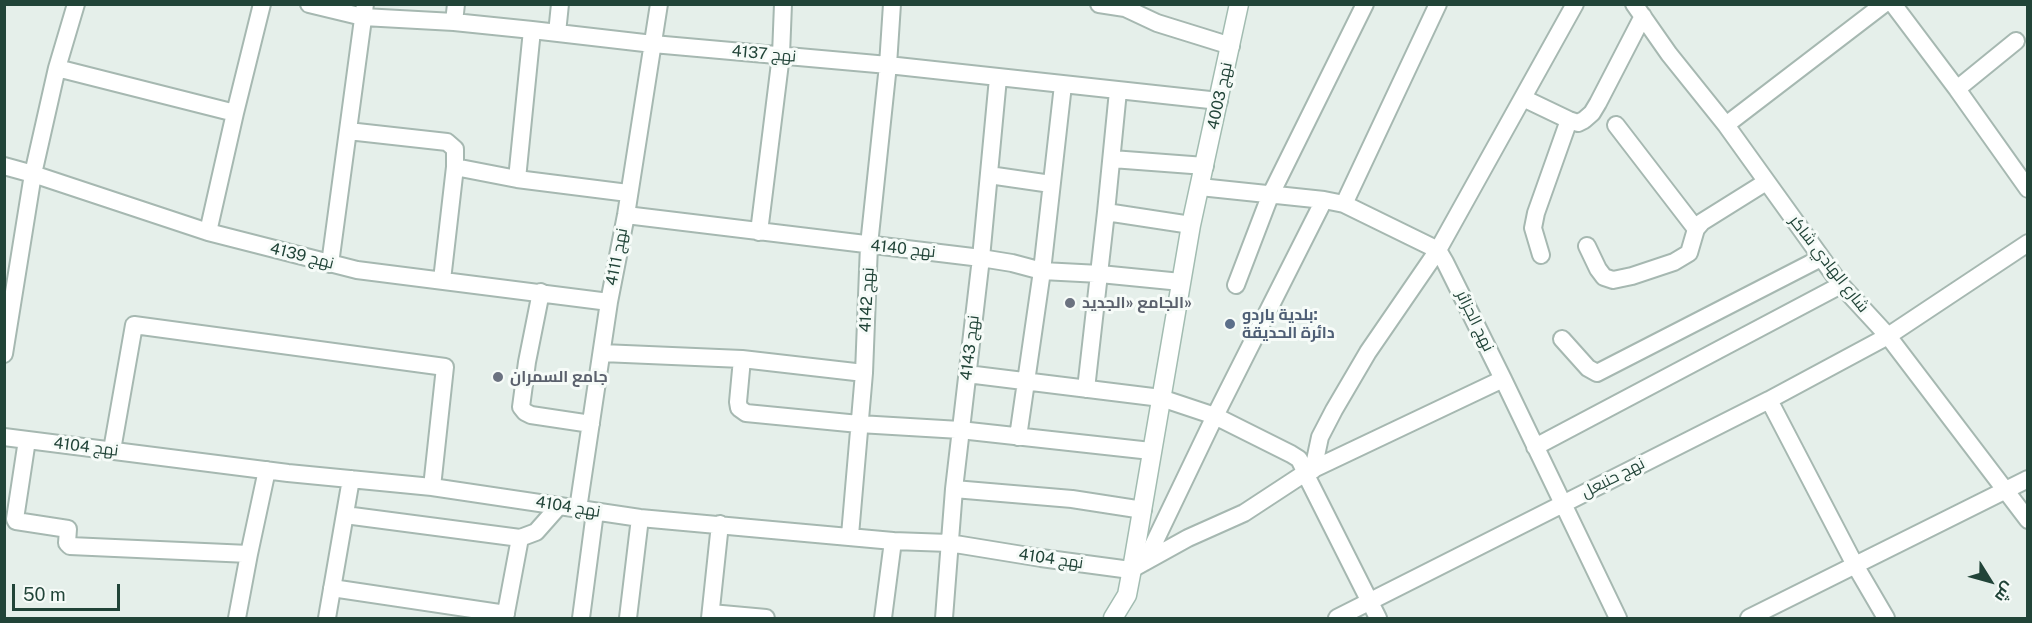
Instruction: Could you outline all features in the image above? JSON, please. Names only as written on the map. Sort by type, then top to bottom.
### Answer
[{"type":"street","points":[[4,354],[12,268],[57,68],[76,4]]},
{"type":"street","points":[[208,232],[262,4]]},
{"type":"street","name":"نهج 4137","points":[[309,4],[653,44],[888,65],[1219,101]]},
{"type":"street","points":[[454,22],[456,4]]},
{"type":"street","points":[[557,33],[560,4]]},
{"type":"street","name":"نهج 4111","points":[[581,618],[591,424],[658,4]]},
{"type":"street","points":[[759,232],[781,55],[783,4]]},
{"type":"street","name":"نهج 4142","points":[[850,536],[864,373],[869,245],[888,65],[892,4]]},
{"type":"street","points":[[1099,4],[1125,9],[1157,23],[1231,46]]},
{"type":"street","name":"نهج 4003","points":[[1113,618],[1127,595],[1139,566],[1143,510],[1151,451],[1191,225],[1239,4]]},
{"type":"street","points":[[1236,285],[1270,196],[1365,4]]},
{"type":"street","points":[[1344,204],[1438,4]]},
{"type":"street","points":[[1309,471],[1320,436],[1334,410],[1368,352],[1438,250],[1575,4]]},
{"type":"street","points":[[1726,125],[1884,4]]},
{"type":"street","points":[[1893,4],[2028,189]]},
{"type":"street","points":[[1523,98],[1569,120],[1578,123],[1584,120],[1592,113],[1639,10]]},
{"type":"street","name":"شارع الهادي شاكر","points":[[1639,10],[1669,54],[1726,125],[1841,285],[1888,336],[2028,520]]},
{"type":"street","points":[[330,264],[364,11]]},
{"type":"street","points":[[517,179],[532,30]]},
{"type":"street","points":[[1957,89],[2016,41]]},
{"type":"street","points":[[57,68],[235,113]]},
{"type":"street","name":"نهج 4143","points":[[944,618],[954,489],[981,258],[998,78]]},
{"type":"street","points":[[1018,437],[1042,271],[1063,85]]},
{"type":"street","points":[[1086,389],[1118,91]]},
{"type":"street","points":[[1541,255],[1533,228],[1536,213],[1569,120]]},
{"type":"street","points":[[1616,125],[1696,229]]},
{"type":"street","points":[[348,131],[447,142],[455,149],[442,280]]},
{"type":"street","points":[[1112,159],[1204,166]]},
{"type":"street","name":"نهج 4139","points":[[4,166],[208,232],[330,264],[357,270],[609,302]]},
{"type":"street","points":[[455,167],[517,179],[628,193]]},
{"type":"street","points":[[989,175],[1051,184]]},
{"type":"street","points":[[1587,246],[1598,270],[1604,277],[1613,280],[1683,258],[1689,253],[1696,229],[1702,222],[1766,182]]},
{"type":"street","points":[[1200,187],[1344,204],[1438,250]]},
{"type":"street","points":[[1139,566],[1324,200]]},
{"type":"street","points":[[1106,212],[1191,225]]},
{"type":"street","name":"نهج 4140","points":[[626,215],[981,258],[1042,271],[1181,282]]},
{"type":"street","name":"نهج حنبعل","points":[[1337,618],[1769,400],[1888,336],[2028,243]]},
{"type":"street","name":"نهج الجزائر","points":[[1438,250],[1618,618]]},
{"type":"street","points":[[1562,339],[1588,368],[1597,372],[1821,258]]},
{"type":"street","points":[[1535,447],[1841,285]]},
{"type":"street","points":[[541,292],[521,407],[531,415],[591,424]]},
{"type":"street","points":[[112,450],[134,325],[445,367],[432,487]]},
{"type":"street","points":[[602,353],[742,359],[864,373]]},
{"type":"street","points":[[742,359],[738,402],[742,411],[859,424],[960,430],[1151,451]]},
{"type":"street","points":[[967,374],[1161,398],[1215,416],[1291,454],[1299,459],[1309,471],[1378,618]]},
{"type":"street","points":[[1139,566],[1188,538],[1244,513],[1309,471],[1503,379]]},
{"type":"street","points":[[1769,400],[1855,565],[1886,618]]},
{"type":"street","name":"نهج 4104","points":[[4,437],[267,470],[432,487],[640,518],[893,541],[949,543],[1111,568],[1139,566]]},
{"type":"street","points":[[27,440],[16,521],[68,529],[67,543],[70,546],[249,554]]},
{"type":"street","points":[[237,618],[267,470]]},
{"type":"street","points":[[327,618],[351,479]]},
{"type":"street","points":[[1749,618],[2028,479]]},
{"type":"street","points":[[954,489],[1072,499],[1143,510]]},
{"type":"street","points":[[345,515],[520,538],[536,532],[559,506]]},
{"type":"street","points":[[628,618],[640,518]]},
{"type":"street","points":[[720,524],[710,616],[766,618]]},
{"type":"street","points":[[332,588],[505,616],[520,538]]},
{"type":"street","points":[[883,618],[893,541]]},
{"type":"place","name":"الجامع «الجديد»","points":[[1070,303]]},
{"type":"place","name":"بلدية باردو: دائرة الحديقة","points":[[1230,324]]},
{"type":"place","name":"جامع السمران","points":[[498,377]]}]
